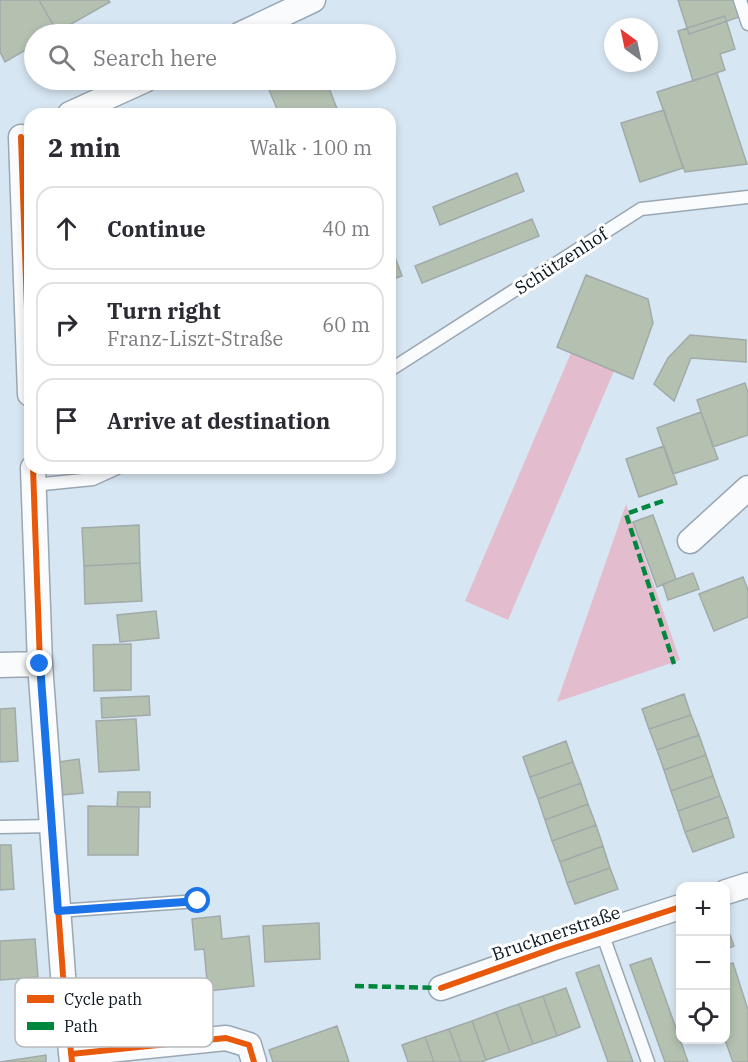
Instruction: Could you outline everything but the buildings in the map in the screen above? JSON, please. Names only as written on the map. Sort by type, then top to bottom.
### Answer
[{"type":"street","points":[[261,24],[304,2]]},
{"type":"street","points":[[83,108],[123,90]]},
{"type":"street","points":[[17,137],[24,275]]},
{"type":"street","points":[[33,477],[40,664],[64,978]]},
{"type":"street","points":[[690,541],[748,488]]},
{"type":"street","points":[[0,665],[40,664]]},
{"type":"street","points":[[730,891],[748,885]]},
{"type":"street","name":"Brucknerstraße","points":[[441,988],[676,909]]},
{"type":"street","points":[[213,1040],[226,1038],[249,1045],[255,1062]]},
{"type":"street","points":[[72,1058],[157,1047]]},
{"type":"lane","points":[[740,0],[748,24]]},
{"type":"lane","name":"Schützenhof","points":[[396,366],[642,209],[748,197]]},
{"type":"lane","points":[[33,477],[93,479],[104,474]]},
{"type":"lane","points":[[0,827],[52,826]]},
{"type":"lane","points":[[58,911],[198,901]]},
{"type":"lane","points":[[602,933],[648,1062]]},
{"type":"shaded area","points":[[571,353],[614,371],[508,620],[465,601]]},
{"type":"shaded area","points":[[626,504],[680,660],[557,702]]},
{"type":"marked path","points":[[663,501],[626,514],[674,664]]},
{"type":"marked path","points":[[355,986],[441,988]]},
{"type":"cycle path","points":[[21,137],[24,223]]},
{"type":"cycle path","points":[[33,474],[40,664],[63,978]]},
{"type":"cycle path","points":[[441,988],[676,908]]},
{"type":"cycle path","points":[[213,1039],[226,1038],[249,1045],[254,1062]]},
{"type":"cycle path","points":[[70,1047],[72,1062]]},
{"type":"cycle path","points":[[71,1054],[139,1047]]},
{"type":"route","points":[[40,664],[58,911],[198,901]]}]
